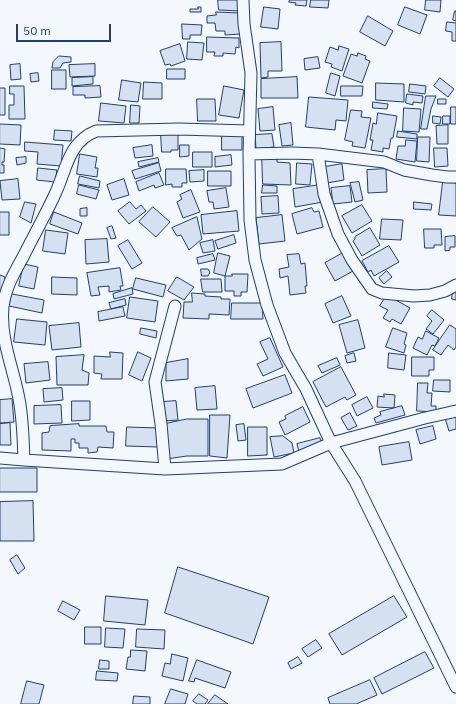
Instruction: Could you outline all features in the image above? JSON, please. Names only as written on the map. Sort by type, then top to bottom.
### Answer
[{"type":"street","points":[[243,0],[244,24],[251,72],[249,154],[250,220],[255,260],[267,305],[285,353],[306,389],[331,443],[355,481],[456,687]]},
{"type":"street","points":[[24,460],[18,395],[7,353],[2,299],[13,274],[56,192],[72,151],[88,134],[96,131],[250,131]]},
{"type":"street","points":[[249,154],[318,154],[384,162],[404,170],[432,175],[456,177]]},
{"type":"street","points":[[318,154],[324,194],[338,234],[352,260],[372,289],[382,293],[414,296],[430,295],[445,291],[456,285]]},
{"type":"street","points":[[165,469],[155,382],[175,306]]},
{"type":"street","points":[[0,458],[165,469],[282,464],[331,443],[456,411]]},
{"type":"building","points":[[218,0],[240,0],[240,11],[219,10]]},
{"type":"building","points":[[290,0],[307,0],[306,6],[295,5],[296,3],[289,2]]},
{"type":"building","points":[[311,0],[329,0],[328,8],[310,7]]},
{"type":"building","points":[[426,0],[441,0],[440,12],[425,10]]},
{"type":"building","points":[[198,7],[201,7],[201,12],[190,12],[190,9],[198,9]]},
{"type":"building","points":[[264,7],[280,9],[278,29],[261,27]]},
{"type":"building","points":[[405,7],[427,15],[420,34],[398,25]]},
{"type":"building","points":[[456,11],[456,21],[453,20]]},
{"type":"building","points":[[216,12],[240,13],[241,34],[225,35],[225,31],[216,31],[215,23],[207,23],[207,16],[216,15]]},
{"type":"building","points":[[368,16],[393,31],[385,46],[360,32]]},
{"type":"building","points":[[447,22],[456,23],[456,41],[452,41],[452,32],[446,31]]},
{"type":"building","points":[[182,24],[202,25],[201,35],[190,35],[190,39],[183,39]]},
{"type":"building","points":[[207,37],[239,38],[239,48],[236,47],[235,54],[223,53],[223,56],[214,56],[215,52],[207,52]]},
{"type":"building","points":[[188,42],[204,43],[202,60],[187,59]]},
{"type":"building","points":[[281,42],[282,71],[268,71],[268,77],[261,78],[260,43]]},
{"type":"building","points":[[180,44],[185,61],[171,66],[170,64],[165,65],[160,51]]},
{"type":"building","points":[[339,46],[349,49],[342,71],[331,67],[332,64],[325,62],[330,47],[338,50]]},
{"type":"building","points":[[358,53],[366,56],[365,59],[370,61],[362,83],[343,76],[351,54],[357,56]]},
{"type":"building","points":[[59,56],[71,57],[71,62],[63,63],[60,68],[52,68],[53,62]]},
{"type":"building","points":[[318,57],[320,68],[305,70],[304,59]]},
{"type":"building","points":[[20,64],[21,79],[11,80],[10,65]]},
{"type":"building","points":[[95,64],[95,76],[70,77],[69,65]]},
{"type":"building","points":[[167,69],[185,69],[185,79],[167,79]]},
{"type":"building","points":[[52,70],[66,70],[66,89],[52,89]]},
{"type":"building","points":[[38,73],[39,81],[31,82],[30,74]]},
{"type":"building","points":[[331,73],[340,76],[335,96],[326,93]]},
{"type":"building","points":[[93,77],[93,84],[72,86],[72,78]]},
{"type":"building","points":[[297,77],[298,98],[261,98],[261,79]]},
{"type":"building","points":[[440,78],[454,89],[448,97],[434,86]]},
{"type":"building","points":[[122,80],[141,83],[138,102],[119,100]]},
{"type":"building","points":[[144,82],[162,83],[162,99],[143,99]]},
{"type":"building","points":[[376,83],[404,84],[404,102],[376,100]]},
{"type":"building","points":[[410,84],[426,86],[425,94],[409,92]]},
{"type":"building","points":[[10,86],[24,86],[25,119],[9,119],[9,105],[14,105],[14,94],[10,94]]},
{"type":"building","points":[[100,86],[101,97],[85,98],[85,95],[73,95],[73,87]]},
{"type":"building","points":[[224,86],[244,90],[239,118],[219,115]]},
{"type":"building","points":[[341,86],[363,86],[362,96],[341,96]]},
{"type":"building","points":[[0,88],[5,88],[5,115],[0,115]]},
{"type":"building","points":[[407,94],[423,96],[422,103],[413,102],[413,105],[406,103]]},
{"type":"building","points":[[426,96],[436,96],[431,109],[427,129],[421,129]]},
{"type":"building","points":[[309,97],[348,100],[346,121],[336,120],[335,130],[306,127]]},
{"type":"building","points":[[197,99],[215,99],[216,121],[198,121]]},
{"type":"building","points":[[438,99],[446,99],[446,104],[438,104]]},
{"type":"building","points":[[373,102],[388,104],[387,109],[373,108]]},
{"type":"building","points":[[101,103],[126,106],[124,123],[99,121]]},
{"type":"building","points":[[131,105],[140,106],[139,123],[130,123]]},
{"type":"building","points":[[273,107],[275,130],[260,131],[258,109]]},
{"type":"building","points":[[451,107],[456,107],[456,124],[451,124]]},
{"type":"building","points":[[404,108],[421,109],[419,132],[403,131]]},
{"type":"building","points":[[351,110],[362,111],[361,117],[371,118],[365,148],[352,146],[353,142],[345,140]]},
{"type":"building","points":[[378,113],[397,116],[393,138],[391,138],[389,149],[383,148],[383,152],[371,150],[373,140],[370,140],[373,123],[376,124]]},
{"type":"building","points":[[433,116],[441,117],[440,124],[433,123]]},
{"type":"building","points":[[443,116],[450,116],[450,124],[443,124]]},
{"type":"building","points":[[291,123],[293,145],[282,146],[279,125]]},
{"type":"building","points":[[0,124],[21,125],[20,145],[0,144]]},
{"type":"building","points":[[448,125],[448,144],[437,144],[436,126]]},
{"type":"building","points":[[55,130],[72,131],[71,141],[54,140]]},
{"type":"building","points":[[398,131],[417,134],[417,139],[397,137]]},
{"type":"building","points":[[222,133],[242,133],[242,150],[222,150]]},
{"type":"building","points":[[161,134],[178,134],[178,150],[162,152]]},
{"type":"building","points":[[272,134],[274,147],[256,149],[255,135]]},
{"type":"building","points":[[418,137],[430,137],[429,162],[417,161]]},
{"type":"building","points":[[406,140],[417,141],[415,162],[396,159],[398,146],[405,146]]},
{"type":"building","points":[[25,142],[63,145],[61,166],[37,164],[38,152],[25,151]]},
{"type":"building","points":[[152,145],[153,156],[135,158],[133,148]]},
{"type":"building","points":[[180,145],[189,145],[189,156],[180,157]]},
{"type":"building","points":[[0,148],[5,149],[4,162],[2,162],[2,165],[4,165],[4,173],[0,173]]},
{"type":"building","points":[[434,148],[447,148],[448,166],[435,167]]},
{"type":"building","points":[[193,152],[212,152],[212,167],[193,167]]},
{"type":"building","points":[[80,154],[97,157],[95,168],[98,168],[97,177],[77,174]]},
{"type":"building","points":[[262,154],[277,154],[277,162],[290,163],[291,185],[263,184]]},
{"type":"building","points":[[231,155],[232,165],[215,167],[215,157]]},
{"type":"building","points":[[26,157],[26,163],[17,165],[16,158]]},
{"type":"building","points":[[158,158],[159,162],[139,167],[138,162]]},
{"type":"building","points":[[159,163],[161,171],[135,179],[132,171]]},
{"type":"building","points":[[297,163],[312,164],[310,185],[296,184]]},
{"type":"building","points":[[342,164],[344,180],[327,183],[325,167]]},
{"type":"building","points":[[38,168],[57,170],[55,182],[37,180]]},
{"type":"building","points":[[166,169],[186,169],[187,183],[182,183],[182,187],[172,187],[172,184],[166,185]]},
{"type":"building","points":[[386,169],[387,192],[368,193],[367,170]]},
{"type":"building","points":[[204,170],[204,181],[190,182],[189,171]]},
{"type":"building","points":[[208,171],[231,171],[231,186],[208,186]]},
{"type":"building","points":[[159,173],[164,185],[155,188],[154,185],[139,191],[136,182]]},
{"type":"building","points":[[80,176],[100,181],[99,188],[78,184]]},
{"type":"building","points":[[18,179],[20,199],[2,200],[0,181]]},
{"type":"building","points":[[124,179],[129,195],[112,200],[107,185]]},
{"type":"building","points":[[359,182],[363,200],[355,202],[350,183]]},
{"type":"building","points":[[443,182],[456,183],[456,216],[439,215]]},
{"type":"building","points":[[79,185],[99,190],[96,199],[77,194]]},
{"type":"building","points":[[263,185],[277,186],[277,193],[262,193]]},
{"type":"building","points":[[320,185],[323,202],[295,207],[293,189]]},
{"type":"building","points":[[350,186],[352,202],[333,204],[331,188]]},
{"type":"building","points":[[226,188],[229,207],[214,209],[213,202],[209,202],[207,191]]},
{"type":"building","points":[[191,190],[200,212],[183,218],[177,202],[182,199],[180,195]]},
{"type":"building","points":[[278,196],[279,213],[262,214],[261,197]]},
{"type":"building","points":[[25,202],[36,204],[31,223],[20,217]]},
{"type":"building","points":[[130,202],[136,209],[141,205],[146,211],[129,224],[118,211]]},
{"type":"building","points":[[414,202],[432,204],[431,210],[414,209]]},
{"type":"building","points":[[362,205],[372,221],[352,233],[342,216]]},
{"type":"building","points":[[153,207],[170,222],[156,237],[139,222]]},
{"type":"building","points":[[87,208],[87,216],[80,216],[80,209]]},
{"type":"building","points":[[312,208],[314,212],[319,211],[323,227],[297,234],[292,214]]},
{"type":"building","points":[[237,211],[239,231],[203,234],[201,215]]},
{"type":"building","points":[[0,212],[9,212],[9,235],[0,235]]},
{"type":"building","points":[[54,212],[82,223],[78,234],[50,224]]},
{"type":"building","points":[[282,215],[285,241],[259,244],[256,218]]},
{"type":"building","points":[[197,217],[202,239],[189,250],[181,235],[177,236],[172,228]]},
{"type":"building","points":[[382,219],[403,220],[401,240],[380,239]]},
{"type":"building","points":[[112,226],[116,238],[111,239],[107,228]]},
{"type":"building","points":[[370,228],[380,245],[362,256],[353,241],[355,237]]},
{"type":"building","points":[[424,229],[441,229],[442,245],[434,245],[434,248],[425,248]]},
{"type":"building","points":[[46,230],[68,233],[65,254],[43,251]]},
{"type":"building","points":[[234,235],[236,243],[218,249],[215,241]]},
{"type":"building","points":[[455,236],[455,247],[450,247],[450,250],[445,251],[445,237]]},
{"type":"building","points":[[107,239],[109,262],[86,264],[85,240]]},
{"type":"building","points":[[128,240],[142,263],[132,269],[118,246]]},
{"type":"building","points":[[213,240],[215,251],[203,253],[200,243]]},
{"type":"building","points":[[389,246],[399,262],[374,276],[371,270],[368,272],[362,261]]},
{"type":"building","points":[[218,253],[230,256],[225,276],[214,273]]},
{"type":"building","points":[[343,253],[353,271],[335,281],[325,263]]},
{"type":"building","points":[[213,254],[215,260],[198,264],[197,258]]},
{"type":"building","points":[[299,254],[301,264],[305,263],[307,286],[305,286],[306,293],[290,295],[288,276],[280,278],[279,269],[289,267],[287,255]]},
{"type":"building","points":[[24,264],[38,267],[34,289],[19,286]]},
{"type":"building","points":[[120,268],[123,286],[120,286],[121,290],[109,292],[109,286],[98,287],[100,295],[91,296],[87,273]]},
{"type":"building","points":[[201,269],[208,269],[210,272],[208,276],[202,276]]},
{"type":"building","points":[[387,271],[392,277],[384,284],[379,278]]},
{"type":"building","points":[[232,274],[248,274],[247,292],[241,292],[241,296],[234,296],[234,291],[225,291],[225,276],[232,276]]},
{"type":"building","points":[[0,275],[5,277],[3,293],[0,294]]},
{"type":"building","points":[[52,277],[77,278],[77,295],[52,294]]},
{"type":"building","points":[[177,277],[194,287],[184,300],[168,291]]},
{"type":"building","points":[[136,278],[166,285],[163,297],[133,289]]},
{"type":"building","points":[[201,279],[221,279],[222,292],[203,292]]},
{"type":"building","points":[[132,288],[133,294],[114,299],[113,294]]},
{"type":"building","points":[[453,290],[456,291],[456,300],[452,299]]},
{"type":"building","points":[[192,293],[221,297],[221,299],[230,299],[229,315],[209,314],[209,319],[183,318],[184,302],[192,302]]},
{"type":"building","points":[[12,294],[44,300],[42,313],[9,306]]},
{"type":"building","points":[[387,295],[410,308],[401,324],[392,319],[390,322],[383,318],[388,310],[380,306]]},
{"type":"building","points":[[342,296],[351,316],[333,323],[325,304]]},
{"type":"building","points":[[130,297],[158,301],[155,322],[127,318]]},
{"type":"building","points":[[125,299],[126,305],[111,309],[109,303]]},
{"type":"building","points":[[232,303],[262,303],[263,319],[231,319]]},
{"type":"building","points":[[123,307],[125,316],[99,321],[98,312]]},
{"type":"building","points":[[432,310],[444,320],[433,334],[426,329],[432,321],[427,316]]},
{"type":"building","points":[[17,319],[47,322],[45,345],[14,342]]},
{"type":"building","points":[[358,320],[365,348],[347,353],[339,325]]},
{"type":"building","points":[[79,323],[81,347],[52,350],[49,326]]},
{"type":"building","points":[[450,325],[456,329],[456,347],[454,350],[448,345],[441,355],[433,350]]},
{"type":"building","points":[[141,328],[157,331],[156,338],[140,334]]},
{"type":"building","points":[[393,328],[407,333],[404,344],[406,345],[404,353],[386,347]]},
{"type":"building","points":[[426,331],[439,338],[435,346],[432,345],[427,355],[413,348],[418,337],[422,339]]},
{"type":"building","points":[[270,338],[283,367],[263,376],[257,364],[268,359],[260,342]]},
{"type":"building","points":[[110,352],[123,353],[122,379],[101,379],[102,374],[94,373],[94,356],[110,357]]},
{"type":"building","points":[[138,352],[151,358],[142,381],[129,375]]},
{"type":"building","points":[[354,353],[356,361],[347,363],[345,356]]},
{"type":"building","points":[[389,353],[406,355],[404,370],[388,368]]},
{"type":"building","points":[[84,355],[82,370],[89,373],[88,385],[57,385],[56,357]]},
{"type":"building","points":[[412,357],[434,357],[434,370],[429,370],[429,376],[412,376]]},
{"type":"building","points":[[337,358],[340,365],[322,373],[318,366]]},
{"type":"building","points":[[188,359],[188,379],[166,381],[166,363]]},
{"type":"building","points":[[48,362],[50,380],[26,383],[24,364]]},
{"type":"building","points":[[341,367],[356,395],[347,400],[345,397],[326,407],[313,382]]},
{"type":"building","points":[[285,375],[292,393],[253,408],[246,389]]},
{"type":"building","points":[[434,380],[450,380],[450,392],[433,391]]},
{"type":"building","points":[[418,383],[428,383],[427,393],[432,393],[431,406],[436,406],[436,412],[417,411]]},
{"type":"building","points":[[215,386],[217,409],[197,410],[195,388]]},
{"type":"building","points":[[62,388],[63,400],[44,402],[43,389]]},
{"type":"building","points":[[384,394],[395,395],[394,408],[377,407],[378,396],[384,397]]},
{"type":"building","points":[[367,397],[373,408],[357,416],[352,405]]},
{"type":"building","points":[[12,399],[14,422],[0,423],[0,400]]},
{"type":"building","points":[[72,401],[90,401],[90,420],[72,421]]},
{"type":"building","points":[[176,401],[178,420],[164,421],[162,402]]},
{"type":"building","points":[[61,405],[62,423],[34,424],[34,406]]},
{"type":"building","points":[[402,406],[405,415],[376,423],[374,418],[381,415],[380,412]]},
{"type":"building","points":[[303,407],[310,422],[285,435],[279,422],[286,419],[285,416]]},
{"type":"building","points":[[350,413],[357,426],[348,430],[341,418]]},
{"type":"building","points":[[210,415],[230,415],[227,458],[210,456]]},
{"type":"building","points":[[456,415],[456,429],[449,431],[445,418]]},
{"type":"building","points":[[187,419],[208,419],[208,456],[187,456],[166,459],[165,424]]},
{"type":"building","points":[[10,423],[11,445],[0,445],[0,424]]},
{"type":"building","points":[[79,424],[79,426],[106,426],[107,432],[114,432],[113,448],[98,447],[97,452],[88,453],[88,448],[79,448],[79,443],[75,443],[75,439],[71,439],[71,451],[42,450],[42,433],[49,432],[50,426]]},
{"type":"building","points":[[244,424],[246,440],[238,441],[236,425]]},
{"type":"building","points":[[433,426],[436,439],[420,444],[416,430]]},
{"type":"building","points":[[127,427],[159,428],[158,447],[126,446]]},
{"type":"building","points":[[248,427],[267,427],[267,455],[248,456]]},
{"type":"building","points":[[283,436],[292,443],[294,453],[274,457],[270,437]]},
{"type":"building","points":[[320,438],[322,446],[299,452],[297,444]]},
{"type":"building","points":[[409,442],[412,460],[382,465],[379,447]]},
{"type":"building","points":[[0,468],[37,468],[37,492],[0,492]]},
{"type":"building","points":[[33,501],[34,541],[0,541],[0,502]]},
{"type":"building","points":[[17,555],[25,568],[18,574],[10,560]]},
{"type":"building","points":[[178,567],[269,597],[253,644],[165,613]]},
{"type":"building","points":[[106,596],[148,600],[145,625],[104,621]]},
{"type":"building","points":[[394,596],[407,617],[342,655],[329,634]]},
{"type":"building","points":[[63,601],[80,610],[74,620],[58,611]]},
{"type":"building","points":[[85,627],[101,627],[101,644],[85,644]]},
{"type":"building","points":[[106,628],[125,629],[123,648],[105,647]]},
{"type":"building","points":[[137,629],[165,630],[164,649],[136,647]]},
{"type":"building","points":[[316,640],[322,648],[308,657],[302,649]]},
{"type":"building","points":[[131,650],[147,651],[145,671],[126,669]]},
{"type":"building","points":[[425,652],[434,668],[382,694],[374,678]]},
{"type":"building","points":[[172,654],[188,658],[183,681],[162,676],[165,663],[170,664]]},
{"type":"building","points":[[298,657],[302,663],[291,669],[288,663]]},
{"type":"building","points":[[100,660],[109,661],[109,669],[99,669]]},
{"type":"building","points":[[197,660],[231,672],[225,688],[195,678],[194,682],[189,681]]},
{"type":"building","points":[[97,671],[118,673],[117,681],[96,680]]},
{"type":"building","points":[[370,680],[377,695],[356,704],[330,704],[328,698]]},
{"type":"building","points":[[27,681],[44,685],[39,704],[21,704]]},
{"type":"building","points":[[171,689],[188,694],[185,704],[165,704]]},
{"type":"building","points":[[199,694],[208,700],[205,704],[197,704],[193,701]]},
{"type":"building","points":[[215,695],[228,704],[208,704]]},
{"type":"building","points":[[134,696],[150,697],[150,704],[133,704]]}]
